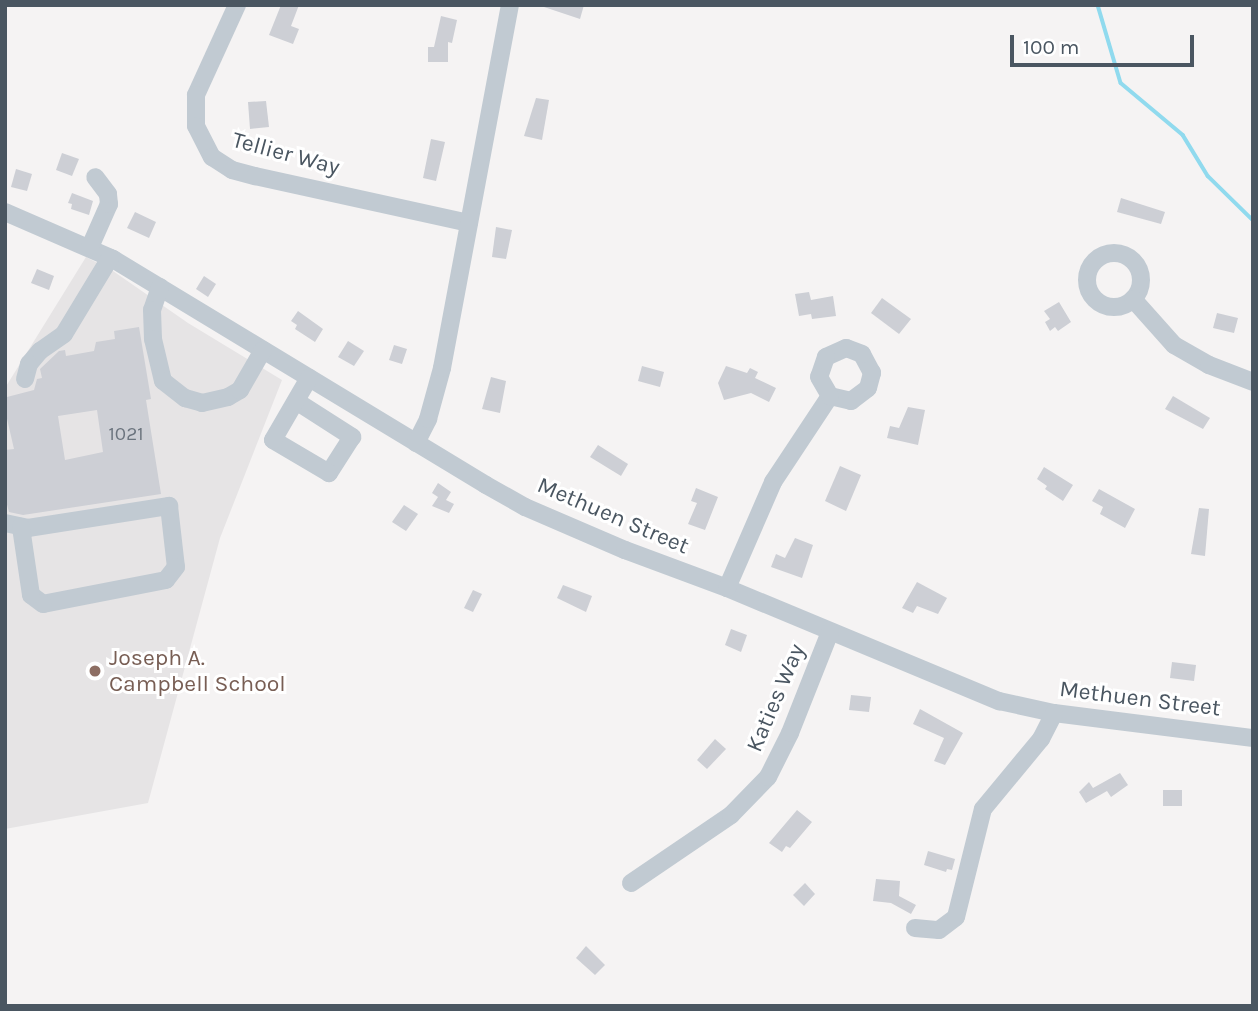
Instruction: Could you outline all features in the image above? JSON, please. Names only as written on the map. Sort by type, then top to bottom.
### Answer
[{"type":"street","name":"Tellier Way","points":[[237,5],[196,95],[195,126],[212,157],[232,170],[254,176],[469,223]]},
{"type":"street","points":[[416,443],[437,393],[510,5]]},
{"type":"street","points":[[90,247],[109,204],[108,194],[95,177]]},
{"type":"street","name":"Methuen Street","points":[[5,212],[110,258],[525,507],[625,550],[727,588],[988,697],[1054,713],[1249,737]]},
{"type":"street","points":[[25,379],[29,364],[40,351],[64,334],[110,258]]},
{"type":"street","points":[[160,287],[152,310],[153,339],[163,381],[185,398],[202,403],[228,397],[240,390],[263,350]]},
{"type":"street","points":[[1133,299],[1174,345],[1209,365],[1253,382]]},
{"type":"street","points":[[296,401],[309,377]]},
{"type":"street","points":[[727,588],[773,482],[830,396]]},
{"type":"street","points":[[169,506],[176,567],[166,580],[43,604],[31,595],[13,525],[169,506]]},
{"type":"street","name":"Katies Way","points":[[631,883],[731,815],[768,777],[790,733],[830,632]]},
{"type":"street","points":[[915,928],[939,930],[956,917],[983,809],[1041,738],[1054,713]]},
{"type":"shaded area","name":"Joseph A. Campbell School","points":[[86,257],[113,271],[188,323],[282,380],[220,538],[148,803],[5,829],[5,388]]},
{"type":"building","points":[[281,5],[299,5],[291,26],[299,29],[293,44],[269,35]]},
{"type":"building","points":[[538,5],[584,5],[580,19]]},
{"type":"building","points":[[441,16],[457,20],[452,43],[448,42],[448,62],[428,62],[428,47],[434,47]]},
{"type":"building","points":[[536,98],[549,100],[542,140],[524,136]]},
{"type":"building","points":[[266,101],[269,127],[250,129],[248,102]]},
{"type":"building","points":[[431,139],[445,142],[436,181],[423,178]]},
{"type":"building","points":[[62,153],[79,159],[72,176],[56,170]]},
{"type":"building","points":[[16,169],[32,174],[27,191],[11,187]]},
{"type":"building","points":[[72,193],[93,201],[89,215],[71,209],[72,204],[68,203]]},
{"type":"building","points":[[1121,198],[1165,212],[1161,224],[1117,212]]},
{"type":"building","points":[[135,212],[156,222],[149,238],[127,228]]},
{"type":"building","points":[[496,227],[512,230],[506,259],[492,257]]},
{"type":"building","points":[[37,269],[54,276],[49,290],[31,283]]},
{"type":"building","points":[[204,276],[216,284],[208,297],[196,289]]},
{"type":"building","points":[[809,292],[811,300],[833,296],[836,316],[812,319],[811,314],[799,316],[795,294]]},
{"type":"building","points":[[882,298],[911,319],[899,334],[871,313]]},
{"type":"building","points":[[1059,302],[1071,322],[1058,331],[1055,327],[1050,331],[1045,322],[1050,319],[1044,311]]},
{"type":"building","points":[[298,311],[323,329],[315,342],[295,329],[297,325],[291,321]]},
{"type":"building","points":[[1217,313],[1238,318],[1234,333],[1213,328]]},
{"type":"building","points":[[139,327],[151,399],[146,400],[161,494],[23,515],[9,512],[5,497],[5,450],[14,449],[5,410],[7,397],[34,390],[37,379],[42,378],[40,369],[59,351],[65,350],[66,356],[94,351],[96,342],[115,339],[114,331]],"holes":[[[97,410],[103,452],[65,460],[58,416]]]},
{"type":"building","points":[[348,341],[364,351],[354,366],[338,357]]},
{"type":"building","points":[[394,345],[407,349],[402,364],[389,360]]},
{"type":"building","points":[[642,366],[664,372],[660,387],[638,381]]},
{"type":"building","points":[[726,366],[747,373],[750,368],[758,372],[755,378],[776,388],[769,402],[751,393],[724,400],[718,383]]},
{"type":"building","points":[[491,377],[506,381],[500,413],[482,409]]},
{"type":"building","points":[[1173,396],[1210,418],[1203,429],[1165,409]]},
{"type":"building","points":[[908,407],[925,410],[918,445],[887,438],[890,426],[899,428]]},
{"type":"building","points":[[598,445],[628,464],[621,476],[590,457]]},
{"type":"building","points":[[840,466],[861,475],[846,511],[825,501]]},
{"type":"building","points":[[1044,467],[1073,485],[1063,501],[1045,489],[1047,486],[1037,479]]},
{"type":"building","points":[[438,483],[451,492],[446,500],[454,504],[449,513],[432,506],[438,497],[432,493]]},
{"type":"building","points":[[696,488],[718,497],[705,530],[688,524],[697,503],[691,501]]},
{"type":"building","points":[[1099,489],[1135,509],[1125,528],[1100,514],[1103,507],[1092,501]]},
{"type":"building","points":[[404,505],[418,514],[406,531],[392,522]]},
{"type":"building","points":[[1199,508],[1209,509],[1205,556],[1191,554]]},
{"type":"building","points":[[795,538],[813,545],[802,578],[771,567],[776,554],[785,558]]},
{"type":"building","points":[[917,582],[947,598],[938,614],[917,606],[913,613],[902,608]]},
{"type":"building","points":[[563,585],[592,596],[586,612],[557,598]]},
{"type":"building","points":[[473,590],[482,594],[473,612],[464,608]]},
{"type":"building","points":[[731,629],[747,635],[741,652],[725,645]]},
{"type":"building","points":[[1172,662],[1196,665],[1194,681],[1170,678]]},
{"type":"building","points":[[851,695],[871,697],[869,712],[849,710]]},
{"type":"building","points":[[920,709],[963,733],[945,765],[934,761],[944,738],[913,724]]},
{"type":"building","points":[[715,739],[726,749],[707,769],[697,760]]},
{"type":"building","points":[[1120,773],[1128,785],[1111,797],[1107,791],[1086,803],[1079,792],[1089,782],[1093,788]]},
{"type":"building","points":[[1163,790],[1182,790],[1182,806],[1163,806]]},
{"type":"building","points":[[797,810],[812,822],[790,848],[786,846],[782,852],[769,843]]},
{"type":"building","points":[[928,851],[955,859],[952,870],[947,869],[946,872],[924,865]]},
{"type":"building","points":[[876,879],[900,881],[899,896],[916,905],[911,914],[891,903],[873,901]]},
{"type":"building","points":[[805,883],[815,894],[804,906],[793,895]]},
{"type":"building","points":[[586,946],[605,965],[595,975],[576,958]]},
{"type":"waterway","points":[[1098,5],[1121,83],[1183,135],[1208,176],[1253,220]]},
{"type":"place","name":"Joseph A. Campbell School","points":[[95,671]]}]
